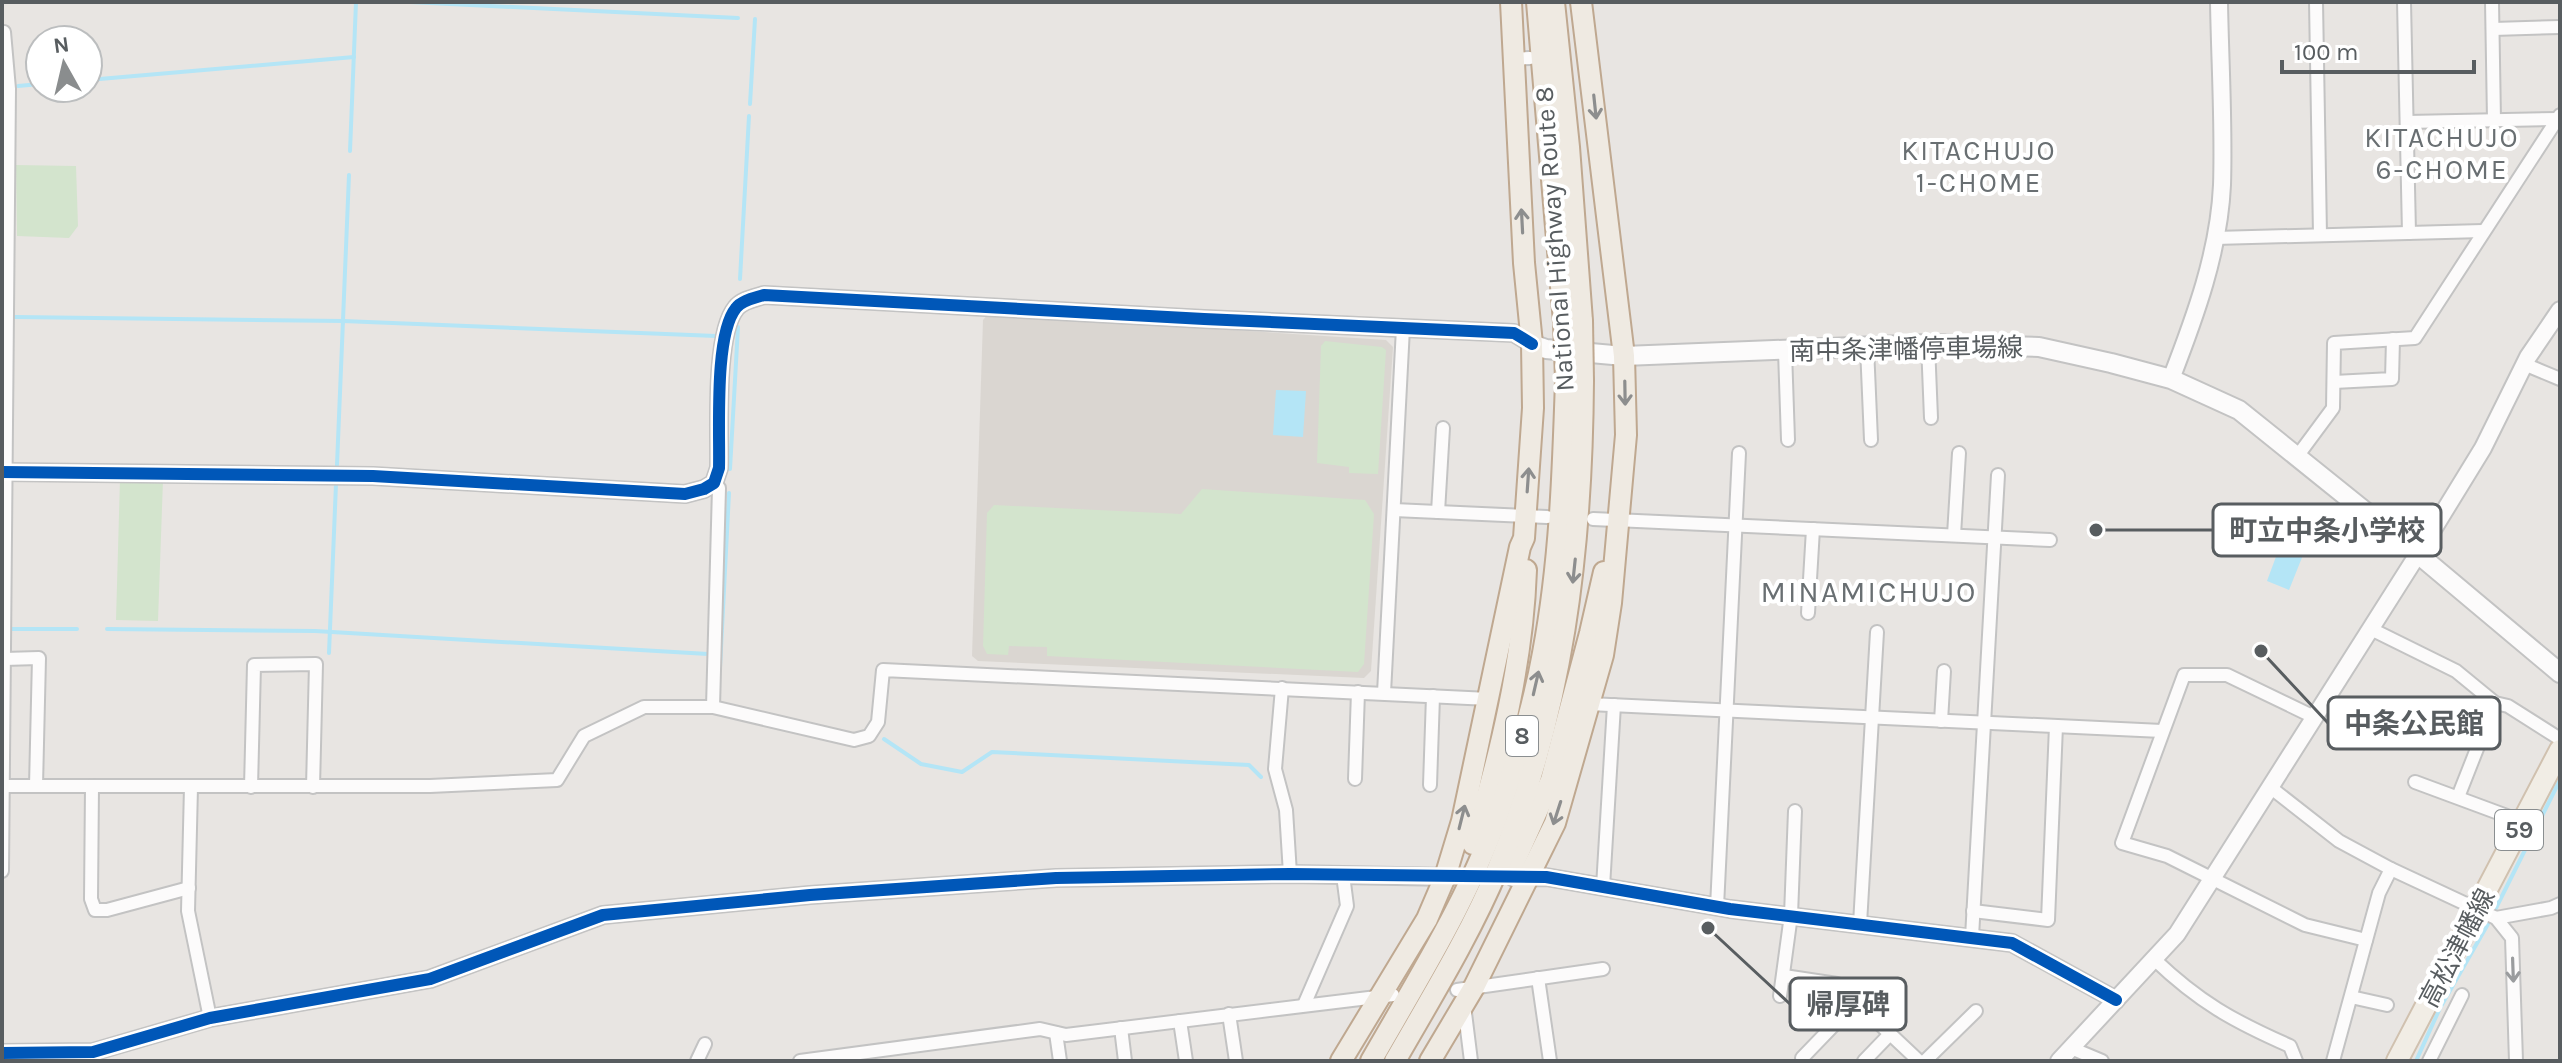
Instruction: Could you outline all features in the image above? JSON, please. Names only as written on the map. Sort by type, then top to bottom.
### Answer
[{"type":"highway","points":[[1341,1061],[1386,996],[1447,877],[1524,538],[1533,408],[1532,344],[1524,263],[1522,59],[1511,2]]},
{"type":"highway","name":"National Highway Route 8","points":[[1537,2],[1573,321]]},
{"type":"highway","name":"National Highway Route 8","points":[[1395,1061],[1443,978],[1497,872],[1535,767],[1561,658],[1572,588],[1583,455],[1574,381],[1569,147],[1554,2]]},
{"type":"highway","points":[[1430,1061],[1521,878],[1555,823],[1603,655],[1607,629],[1626,435],[1624,356],[1580,55],[1581,2]]},
{"type":"highway","name":"National Highway Route 8","points":[[1371,1061],[1469,883],[1503,803],[1543,655],[1574,381]]},
{"type":"highway","name":"8","points":[[1405,1061],[1500,892],[1551,780],[1617,527]]},
{"type":"highway","name":"8","points":[[1416,983],[1417,962],[1471,849],[1502,738],[1523,618],[1527,548],[1524,538]]},
{"type":"main road","name":"南中条津幡停車場線","points":[[1532,344],[1546,349],[1624,356],[1928,344],[2039,347],[2171,379],[2239,410],[2560,673]]},
{"type":"main road","name":"高松津幡線","points":[[2397,1061],[2486,914],[2523,822],[2560,750]]},
{"type":"street","points":[[2171,379],[2197,312],[2215,238],[2222,187],[2219,2]]},
{"type":"street","points":[[2316,2],[2320,235]]},
{"type":"street","points":[[2404,2],[2409,233]]},
{"type":"street","points":[[2492,2],[2494,120]]},
{"type":"street","points":[[2493,29],[2560,27]]},
{"type":"street","points":[[2,871],[9,89],[4,32]]},
{"type":"street","points":[[2407,122],[2559,117]]},
{"type":"street","points":[[2296,458],[2333,408],[2334,343],[2415,338],[2559,117]]},
{"type":"street","points":[[2215,238],[2483,231]]},
{"type":"street","points":[[4,472],[373,476],[685,494],[714,483],[719,468],[723,344],[730,318],[738,304],[764,295],[1514,333],[1532,344]]},
{"type":"street","points":[[2059,1061],[2177,934],[2418,554],[2483,448],[2524,364],[2560,310]]},
{"type":"street","points":[[1384,693],[1403,328]]},
{"type":"street","points":[[2334,382],[2392,379],[2393,339]]},
{"type":"street","points":[[1928,344],[1931,418]]},
{"type":"street","points":[[1867,347],[1871,440]]},
{"type":"street","points":[[1785,351],[1788,440]]},
{"type":"street","points":[[2524,364],[2560,379]]},
{"type":"street","points":[[1438,512],[1443,428]]},
{"type":"street","points":[[1717,907],[1739,453]]},
{"type":"street","points":[[1954,535],[1959,453]]},
{"type":"street","points":[[1972,937],[1998,475]]},
{"type":"street","points":[[713,707],[719,488],[714,483]]},
{"type":"street","points":[[1394,510],[1547,517]]},
{"type":"street","points":[[1593,519],[1617,527],[1737,526],[2050,540]]},
{"type":"street","points":[[1808,613],[1813,529]]},
{"type":"street","points":[[2371,629],[2456,671],[2495,703],[2508,706],[2560,739]]},
{"type":"street","points":[[1860,924],[1877,632]]},
{"type":"street","points":[[4,659],[39,658],[36,786]]},
{"type":"street","points":[[251,787],[254,665],[316,664],[313,787]]},
{"type":"street","points":[[3,786],[430,786],[557,780],[584,736],[644,707],[713,707],[854,740],[869,736],[878,722],[883,670],[1489,699]]},
{"type":"street","points":[[1941,721],[1944,671]]},
{"type":"street","points":[[2314,717],[2227,675],[2184,675],[2122,843],[2167,856],[2305,925],[2366,940]]},
{"type":"street","points":[[1282,688],[1275,769],[1286,810],[1290,874]]},
{"type":"street","points":[[1355,779],[1358,692]]},
{"type":"street","points":[[1430,785],[1433,696]]},
{"type":"street","points":[[2458,797],[2495,703]]},
{"type":"street","points":[[1589,704],[2162,731]]},
{"type":"street","points":[[1603,887],[1614,705]]},
{"type":"street","points":[[1973,911],[2048,920],[2056,726]]},
{"type":"street","points":[[2415,782],[2523,822]]},
{"type":"street","points":[[92,786],[91,899],[95,910],[107,910],[189,888]]},
{"type":"street","points":[[191,787],[191,933],[210,1018]]},
{"type":"street","points":[[2270,787],[2339,841],[2486,914],[2512,938],[2516,1061]]},
{"type":"street","points":[[1780,996],[1791,915],[1795,811]]},
{"type":"street","points":[[2333,1061],[2379,893],[2391,869]]},
{"type":"street","points":[[2,1053],[93,1052],[210,1018],[430,979],[603,915],[810,895],[1056,878],[1290,874],[1447,877]]},
{"type":"street","points":[[1304,1005],[1347,906],[1343,875]]},
{"type":"street","points":[[1521,878],[1546,877],[1717,907],[2012,943],[2116,1000]]},
{"type":"street","points":[[2486,914],[2551,908],[2560,904]]},
{"type":"street","points":[[2154,959],[2212,1007],[2240,1024],[2290,1046],[2296,1061]]},
{"type":"street","points":[[1471,1061],[1465,993],[1603,969]]},
{"type":"street","points":[[1784,976],[1837,984],[1919,1061]]},
{"type":"street","points":[[1538,978],[1550,1061]]},
{"type":"street","points":[[2429,1061],[2462,995]]},
{"type":"street","points":[[800,1061],[1040,1029],[1066,1035],[1386,996]]},
{"type":"street","points":[[2351,997],[2387,1005]]},
{"type":"street","points":[[1802,1058],[1856,1002]]},
{"type":"street","points":[[1925,1061],[1976,1011]]},
{"type":"street","points":[[1229,1014],[1236,1061]]},
{"type":"street","points":[[1180,1021],[1186,1061]]},
{"type":"street","points":[[1121,1028],[1125,1061]]},
{"type":"street","points":[[1056,1033],[1060,1061]]},
{"type":"street","points":[[1864,1061],[1890,1034]]},
{"type":"street","points":[[697,1061],[705,1044]]},
{"type":"street","points":[[2071,1048],[2102,1061]]},
{"type":"shaded area","points":[[988,314],[1386,340],[1393,347],[1371,671],[1364,678],[978,661],[972,656],[983,320]]},
{"type":"green space","points":[[16,165],[76,166],[78,226],[69,238],[17,236]]},
{"type":"green space","points":[[1325,341],[1386,350],[1378,474],[1349,473],[1349,467],[1317,463],[1321,346]]},
{"type":"green space","points":[[120,479],[163,480],[158,621],[116,620]]},
{"type":"green space","points":[[1202,489],[1365,500],[1374,514],[1364,664],[1358,672],[1047,656],[1047,647],[1009,646],[1008,655],[987,654],[983,646],[987,513],[994,505],[1181,514]]},
{"type":"water","points":[[1276,390],[1306,391],[1303,437],[1273,435]]},
{"type":"water","points":[[2278,534],[2307,545],[2289,590],[2267,581],[2277,554],[2271,551]]},
{"type":"waterway","points":[[350,151],[356,2]]},
{"type":"waterway","points":[[410,2],[738,18]]},
{"type":"waterway","points":[[750,104],[755,19]]},
{"type":"waterway","points":[[104,79],[354,57]]},
{"type":"waterway","points":[[18,86],[24,85]]},
{"type":"waterway","points":[[740,279],[749,116]]},
{"type":"waterway","points":[[337,465],[349,175]]},
{"type":"waterway","points":[[15,317],[343,321],[716,336]]},
{"type":"waterway","points":[[730,469],[738,327]]},
{"type":"waterway","points":[[329,653],[336,484]]},
{"type":"waterway","points":[[720,667],[729,493]]},
{"type":"waterway","points":[[12,629],[77,629]]},
{"type":"waterway","points":[[107,629],[315,631],[708,654]]},
{"type":"waterway","points":[[884,739],[921,764],[962,772],[992,752],[1249,765],[1261,777]]},
{"type":"waterway","points":[[2495,910],[2560,780]]},
{"type":"waterway","points":[[2416,1061],[2440,1008],[2488,924]]},
{"type":"cycle path","points":[[2,472],[373,476],[685,494],[714,483],[719,468],[721,361],[729,321],[739,305],[764,295],[1514,333],[1532,344]]},
{"type":"cycle path","points":[[2,1053],[93,1052],[210,1018],[430,979],[603,915],[810,895],[1056,878],[1290,874],[1546,877],[1730,909],[2012,943],[2116,1000]]},
{"type":"place","name":"町立中条小学校","points":[[2096,530]]},
{"type":"place","name":"中条公民館","points":[[2261,651]]},
{"type":"place","name":"帰厚碑","points":[[1708,928]]},
{"type":"district","name":"KITACHUJO 6-CHOME","points":[[2442,153]]},
{"type":"district","name":"KITACHUJO 1-CHOME","points":[[1979,166]]},
{"type":"district","name":"MINAMICHUJO","points":[[1869,592]]}]
